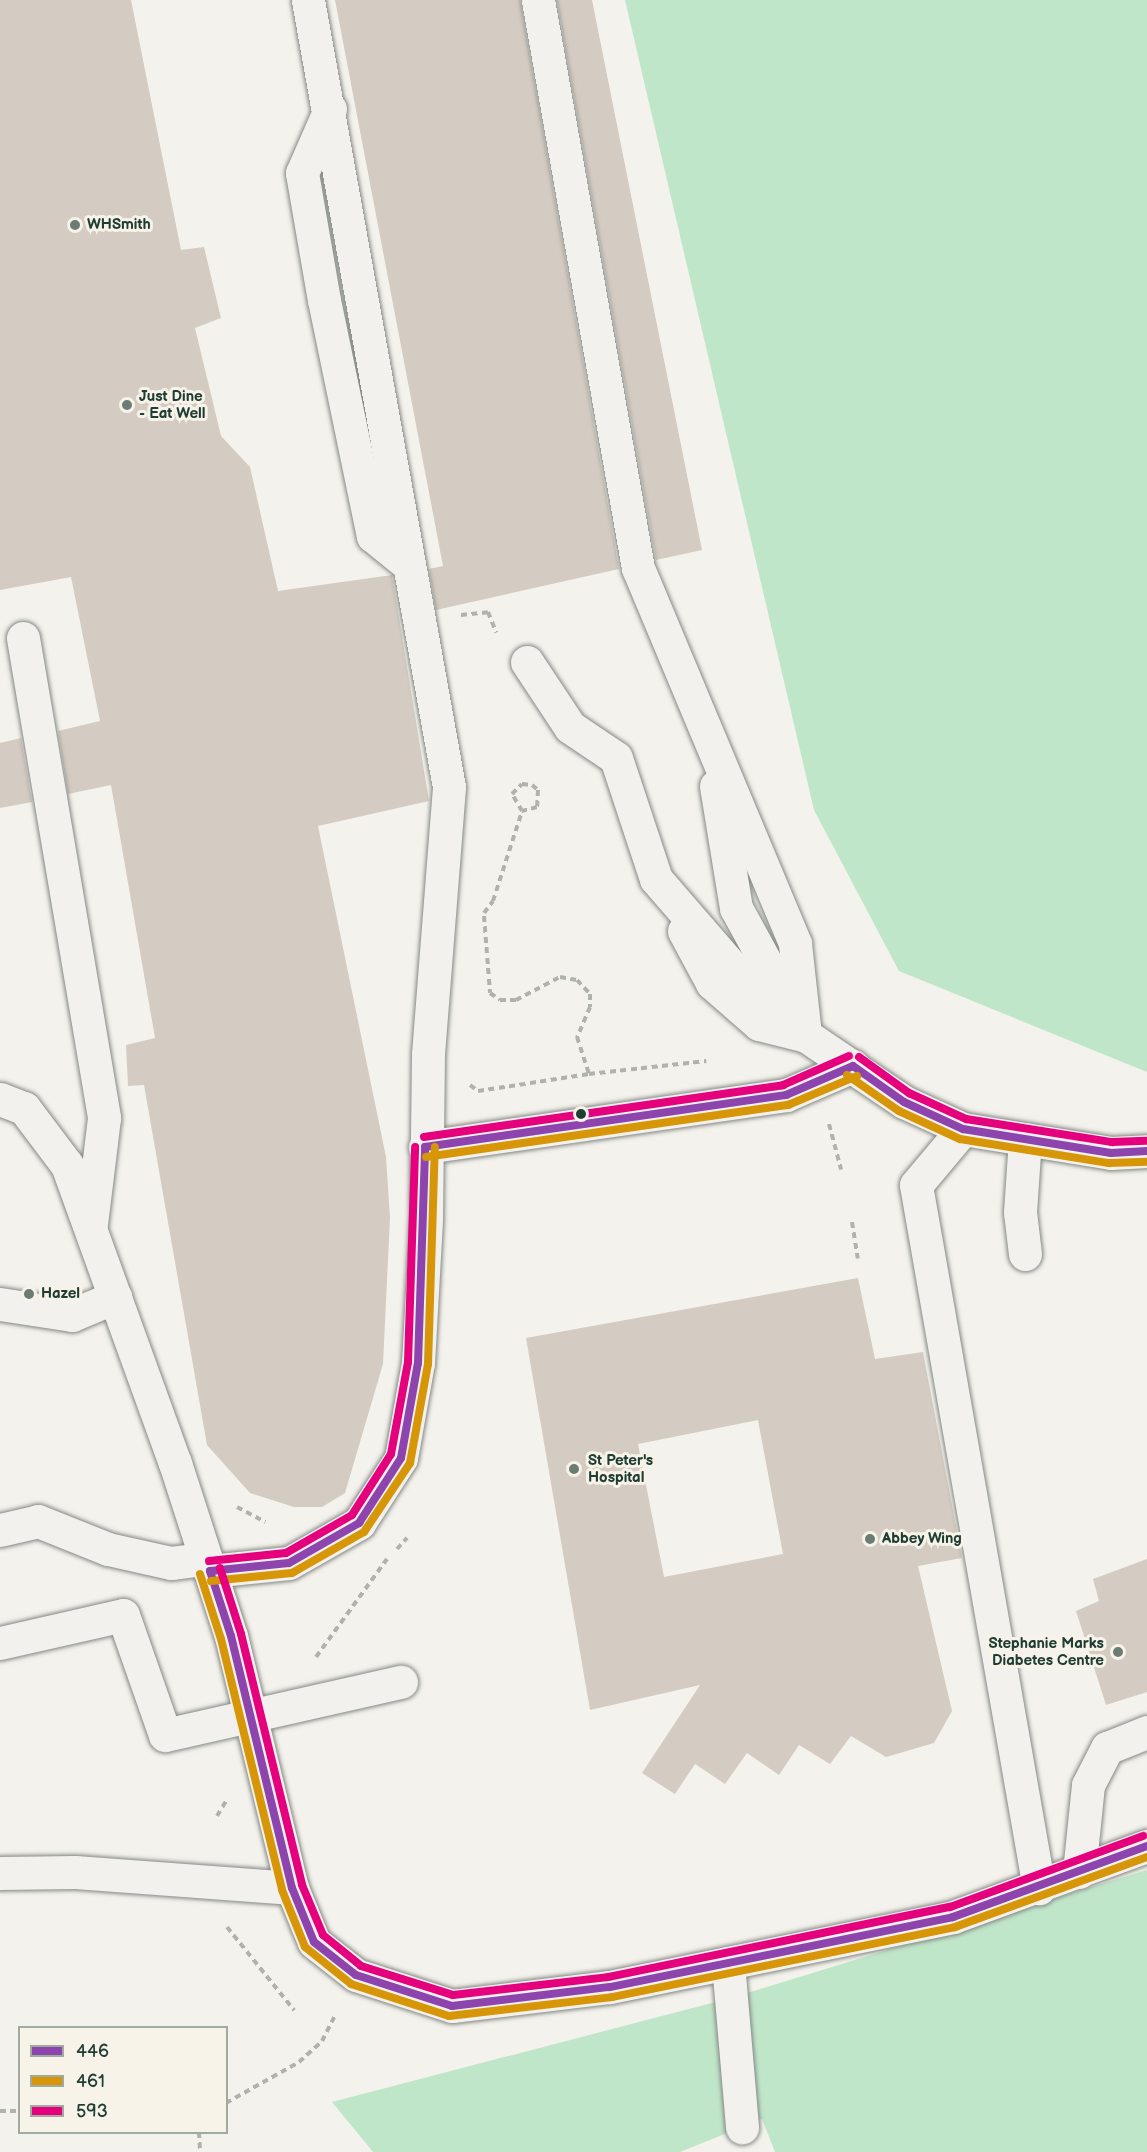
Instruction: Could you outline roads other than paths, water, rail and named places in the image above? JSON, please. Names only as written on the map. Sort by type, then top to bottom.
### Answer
[{"type":"street","points":[[0,1530],[38,1521],[108,1549],[171,1563],[208,1565],[289,1563],[358,1523],[400,1458],[418,1363],[426,1218],[424,1147],[449,788],[330,109],[308,0]]},
{"type":"street","points":[[538,0],[638,568],[795,944],[805,1035]]},
{"type":"street","points":[[23,638],[104,1118],[90,1229]]},
{"type":"street","points":[[527,662],[570,727],[616,758],[656,879],[712,983],[759,1024],[805,1035]]},
{"type":"street","points":[[710,741],[736,908],[805,1035]]},
{"type":"street","points":[[656,879],[702,931],[805,1035],[904,1102],[963,1129],[1111,1153],[1147,1151]]},
{"type":"street","points":[[702,931],[717,912],[736,908]]},
{"type":"street","points":[[424,1147],[786,1095],[853,1066]]},
{"type":"street","points":[[0,1099],[24,1108],[67,1165],[208,1565],[250,1717],[292,1888],[314,1942],[356,1975],[452,2006],[610,1988],[953,1917],[1039,1888],[1147,1846]]},
{"type":"street","points":[[963,1129],[916,1185],[1039,1888]]},
{"type":"street","points":[[1025,1139],[1020,1212],[1025,1254]]},
{"type":"street","points":[[0,1304],[72,1315],[115,1297]]},
{"type":"street","points":[[0,1643],[123,1615],[165,1735],[401,1682]]},
{"type":"street","points":[[1079,1872],[1088,1785],[1107,1748],[1147,1732]]},
{"type":"street","points":[[0,1872],[75,1872],[292,1888]]},
{"type":"street","points":[[728,1963],[742,2127]]},
{"type":"place","name":"WHSmith","points":[[75,225]]},
{"type":"place","name":"Just Dine - Eat Well","points":[[127,405]]},
{"type":"place","name":"Hazel","points":[[29,1294]]},
{"type":"place","name":"St Peter's Hospital","points":[[574,1469]]},
{"type":"place","name":"Abbey Wing","points":[[870,1539]]},
{"type":"place","name":"Stephanie Marks Diabetes Centre","points":[[1118,1652]]}]
